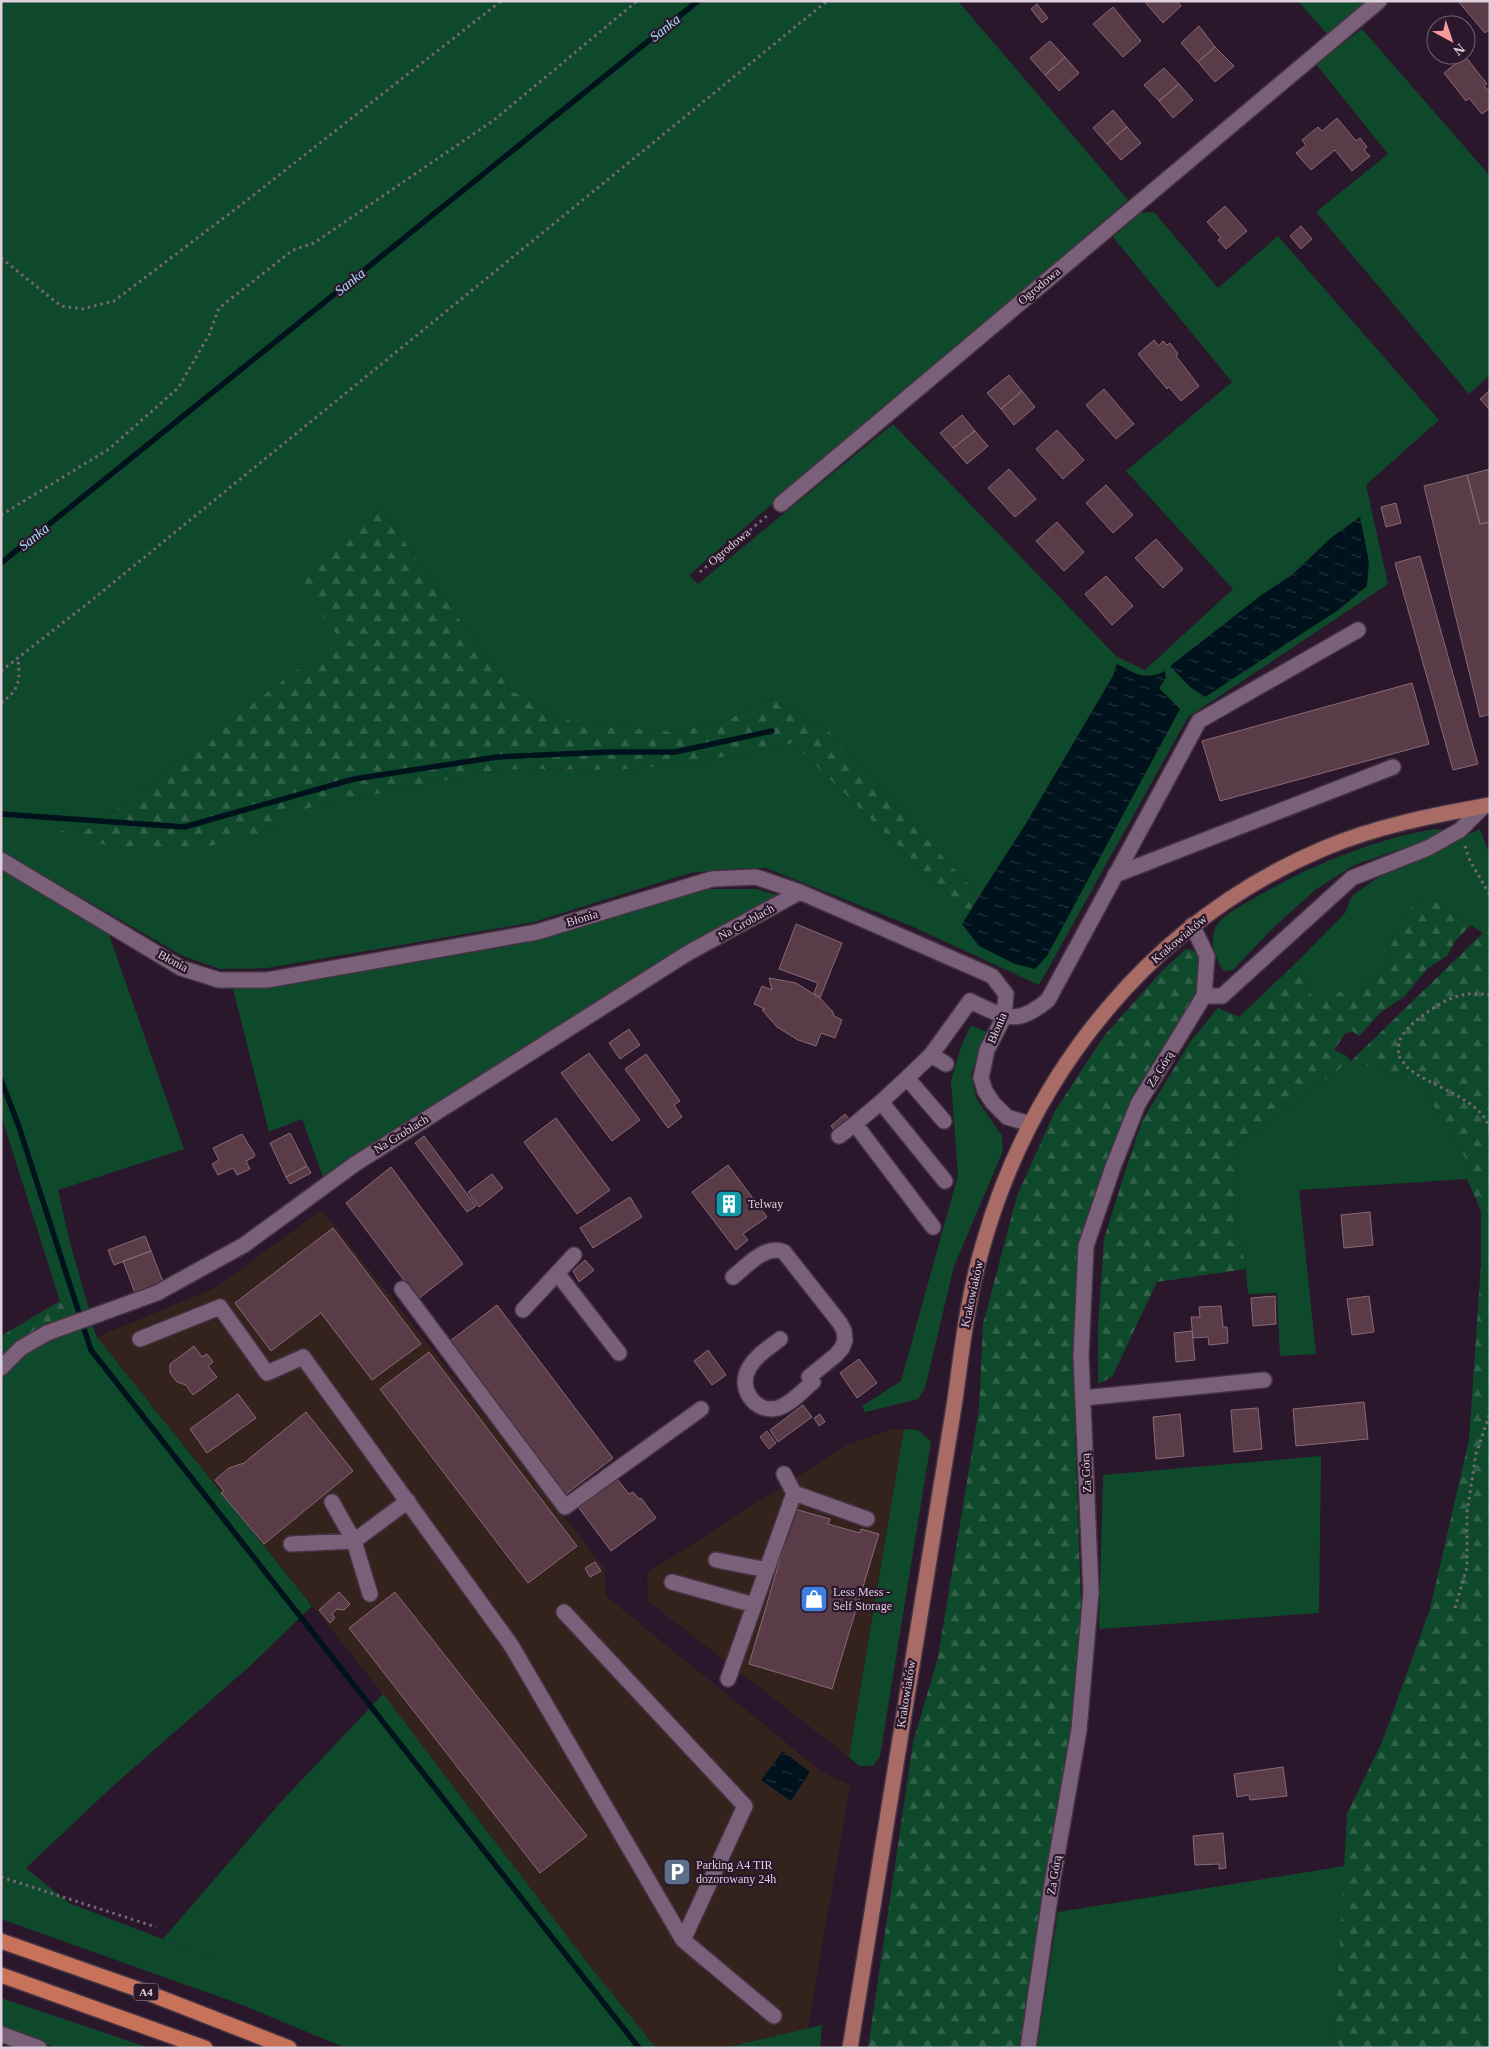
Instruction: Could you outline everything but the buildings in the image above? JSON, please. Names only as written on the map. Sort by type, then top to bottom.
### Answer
[{"type":"highway","name":"A4","points":[[1,1941],[162,1998],[289,2048]]},
{"type":"highway","points":[[1,1975],[205,2048]]},
{"type":"main road","name":"Krakowiaków","points":[[850,2048],[968,1309],[983,1244],[1030,1124],[1055,1082],[1103,1012],[1142,971],[1192,926],[1232,896],[1274,872],[1326,848],[1391,825],[1487,805]]},
{"type":"street","name":"Ogrodowa","points":[[781,504],[1379,1]]},
{"type":"street","points":[[839,1136],[881,1102],[931,1055],[970,1002],[1004,1017],[1018,1018],[1028,1014],[1048,1000],[1199,721],[1358,630]]},
{"type":"street","points":[[1115,876],[1393,767]]},
{"type":"street","points":[[1204,996],[1222,996],[1352,878],[1428,848],[1460,830],[1487,805]]},
{"type":"street","name":"Błonia","points":[[1,860],[181,968],[219,980],[267,980],[537,932],[712,879],[756,877],[800,892],[992,976],[1006,994],[1004,1017],[987,1050],[981,1078],[985,1092],[993,1103],[1008,1117],[1030,1124]]},
{"type":"street","name":"Na Groblach","points":[[1,1368],[21,1348],[47,1333],[157,1293],[244,1245],[363,1158],[688,954],[800,892]]},
{"type":"street","name":"Za Górą","points":[[1028,2048],[1052,1884],[1078,1730],[1091,1592],[1081,1356],[1086,1246],[1113,1167],[1138,1104],[1204,996],[1207,956],[1192,926]]},
{"type":"street","points":[[931,1055],[946,1064]]},
{"type":"street","points":[[907,1078],[944,1121]]},
{"type":"street","points":[[881,1102],[945,1180]]},
{"type":"street","points":[[854,1124],[933,1227]]},
{"type":"street","points":[[733,1277],[766,1251],[778,1250],[784,1252],[840,1324],[845,1340],[842,1348],[836,1355],[786,1404],[778,1408],[768,1409],[758,1405],[746,1391],[747,1371],[761,1354],[780,1339]]},
{"type":"street","points":[[523,1310],[574,1255]]},
{"type":"street","points":[[557,1273],[619,1353]]},
{"type":"street","points":[[402,1289],[565,1507],[701,1410]]},
{"type":"street","points":[[140,1338],[220,1307],[267,1373],[303,1357],[511,1645],[683,1940],[774,2016]]},
{"type":"street","points":[[1083,1398],[1264,1380]]},
{"type":"street","points":[[784,1474],[794,1493],[866,1519]]},
{"type":"street","points":[[728,1679],[794,1493]]},
{"type":"street","points":[[291,1544],[354,1541],[408,1501]]},
{"type":"street","points":[[332,1502],[354,1541],[370,1594]]},
{"type":"street","points":[[716,1560],[767,1570]]},
{"type":"street","points":[[672,1582],[754,1605]]},
{"type":"street","points":[[564,1612],[744,1806],[683,1940]]},
{"type":"street","points":[[1,2034],[39,2048]]},
{"type":"path","points":[[1,258],[61,306],[82,309],[114,301],[237,208],[501,1]]},
{"type":"path","points":[[1,515],[109,449],[178,388],[208,335],[219,308],[293,250],[314,243],[494,120],[637,1]]},
{"type":"path","points":[[1,671],[95,597],[827,1]]},
{"type":"path","name":"Ogrodowa","points":[[700,572],[781,504]]},
{"type":"path","points":[[1,704],[19,684],[18,658]]},
{"type":"path","points":[[1460,830],[1470,861],[1490,895]]},
{"type":"path","points":[[1490,995],[1476,993],[1454,997],[1412,1023],[1400,1039],[1398,1055],[1407,1067],[1419,1076],[1477,1109],[1488,1121],[1490,1130]]},
{"type":"path","points":[[1456,1608],[1467,1567],[1467,1512],[1476,1454],[1490,1412]]},
{"type":"path","points":[[1,1877],[156,1928]]},
{"type":"shaded area","points":[[322,1210],[604,1568],[606,1596],[822,1772],[850,1785],[808,2028],[724,2048],[656,2048],[585,1960],[369,1676],[97,1337],[215,1288]]},
{"type":"shaded area","points":[[891,1429],[904,1429],[849,1757],[648,1601],[647,1573],[847,1445]]},
{"type":"green space","points":[[1,1],[958,1],[1128,200],[689,575],[698,584],[893,424],[1117,657],[1145,670],[1233,589],[1126,471],[1232,382],[1113,237],[1140,213],[1154,212],[1218,288],[1278,236],[1439,420],[1366,485],[1388,584],[1188,717],[1039,985],[909,925],[766,868],[725,869],[690,873],[534,922],[267,968],[220,969],[183,956],[1,851]],"holes":[[[381,509],[510,690],[575,723],[673,732],[722,722],[772,699],[827,729],[979,896],[1027,822],[1113,676],[1117,664],[1140,676],[1166,678],[963,924],[970,912],[936,883],[793,743],[687,764],[616,770],[520,769],[476,774],[307,808],[252,838],[61,831],[90,828],[109,815],[340,637]],[[1360,517],[1367,586],[1338,610],[1205,696],[1230,620],[1263,594],[1292,575],[1331,538]]]},
{"type":"green space","points":[[1298,1],[1366,1],[1327,34]]},
{"type":"green space","points":[[1362,29],[1490,176],[1490,375],[1469,394],[1316,212],[1388,154],[1316,64]]},
{"type":"green space","points":[[381,509],[510,690],[575,723],[673,732],[722,722],[772,699],[827,729],[979,896],[970,912],[936,883],[793,743],[687,764],[616,770],[520,769],[476,774],[308,808],[252,838],[185,850],[109,846],[59,831],[90,828],[109,815],[339,637],[293,578]]},
{"type":"green space","points":[[1435,829],[1444,830],[1436,837],[1354,865],[1315,890],[1274,927],[1233,970],[1224,971],[1221,967],[1215,952],[1213,936],[1219,922],[1235,910],[1272,888],[1340,856],[1387,840]]},
{"type":"green space","points":[[1480,829],[1490,856],[1490,925],[1483,933],[1424,895],[1397,922],[1382,972],[1314,1005],[1299,960],[1345,913],[1352,896],[1377,878]]},
{"type":"green space","points":[[1,867],[108,932],[184,1149],[58,1190],[69,1239],[90,1313],[70,1319],[60,1301],[1,1115]]},
{"type":"green space","points":[[708,889],[756,889],[778,895],[688,947],[324,1180],[302,1119],[269,1132],[232,985],[540,938]]},
{"type":"green space","points":[[1424,895],[1471,925],[1455,941],[1447,956],[1427,969],[1404,997],[1382,1011],[1359,1036],[1352,1031],[1345,1034],[1334,1050],[1345,1055],[1351,1061],[1490,925],[1490,2048],[1340,2048],[1335,2034],[1347,1814],[1382,1742],[1430,1609],[1469,1440],[1481,1265],[1481,1211],[1467,1179],[1465,1157],[1419,1081],[1350,1061],[1238,1144],[1234,1210],[1246,1269],[1157,1282],[1112,1377],[1098,1384],[1098,1329],[1104,1239],[1142,1121],[1190,1042],[1218,1008],[1239,1017],[1299,960],[1314,1004],[1382,972],[1397,922]]},
{"type":"green space","points":[[1186,949],[1198,952],[1202,960],[1201,987],[1131,1102],[1104,1169],[1078,1254],[1074,1403],[1081,1604],[1072,1727],[1019,2048],[868,2048],[913,1743],[938,1657],[979,1409],[983,1324],[1017,1196],[1055,1111],[1104,1036],[1163,970]]},
{"type":"green space","points":[[971,1025],[987,1032],[971,1074],[976,1098],[1002,1136],[1003,1151],[954,1266],[925,1388],[918,1399],[865,1412],[862,1406],[901,1381],[958,1175],[951,1081],[962,1044]]},
{"type":"green space","points":[[1350,1061],[1419,1081],[1465,1157],[1467,1179],[1299,1190],[1316,1354],[1280,1356],[1277,1293],[1248,1294],[1246,1269],[1234,1210],[1238,1144]]},
{"type":"green space","points":[[60,1301],[70,1319],[1,1360],[1,1336]]},
{"type":"green space","points":[[91,1323],[97,1337],[312,1606],[250,1666],[114,1785],[26,1868],[69,1903],[217,1960],[163,1939],[280,1803],[383,1694],[585,1960],[656,2048],[346,2048],[237,2003],[1,1919],[1,1372],[9,1364],[51,1335]]},
{"type":"green space","points":[[904,1429],[918,1430],[931,1442],[880,1756],[873,1766],[859,1766],[849,1757]]},
{"type":"green space","points":[[1321,1456],[1319,1613],[1099,1629],[1103,1475]]},
{"type":"green space","points":[[1345,1866],[1335,2034],[1340,2048],[1037,2048],[1058,1912]]},
{"type":"green space","points":[[1,1998],[149,2048],[57,2048],[1,2028]]},
{"type":"green space","points":[[822,2025],[820,2048],[724,2048]]},
{"type":"water","points":[[1360,517],[1369,562],[1367,586],[1338,610],[1205,697],[1189,686],[1170,666],[1263,594],[1292,575],[1331,538]]},
{"type":"water","points":[[1117,664],[1146,676],[1165,671],[1166,678],[1159,688],[1180,709],[1047,956],[1035,969],[1015,964],[979,946],[962,924],[1027,822],[1113,676]]},
{"type":"water","points":[[783,1751],[810,1772],[791,1801],[761,1780]]},
{"type":"waterway","name":"Sanka","points":[[1,563],[698,1]]},
{"type":"waterway","points":[[1,814],[184,827],[354,779],[497,757],[608,752],[675,752],[772,731]]},
{"type":"waterway","points":[[1,1080],[19,1127],[91,1350],[639,2048]]},
{"type":"place","name":"Telway","points":[[729,1204]]},
{"type":"place","name":"Less Mess - Self Storage","points":[[814,1599]]},
{"type":"place","name":"Parking A4 TIR dozorowany 24h","points":[[677,1872]]}]
